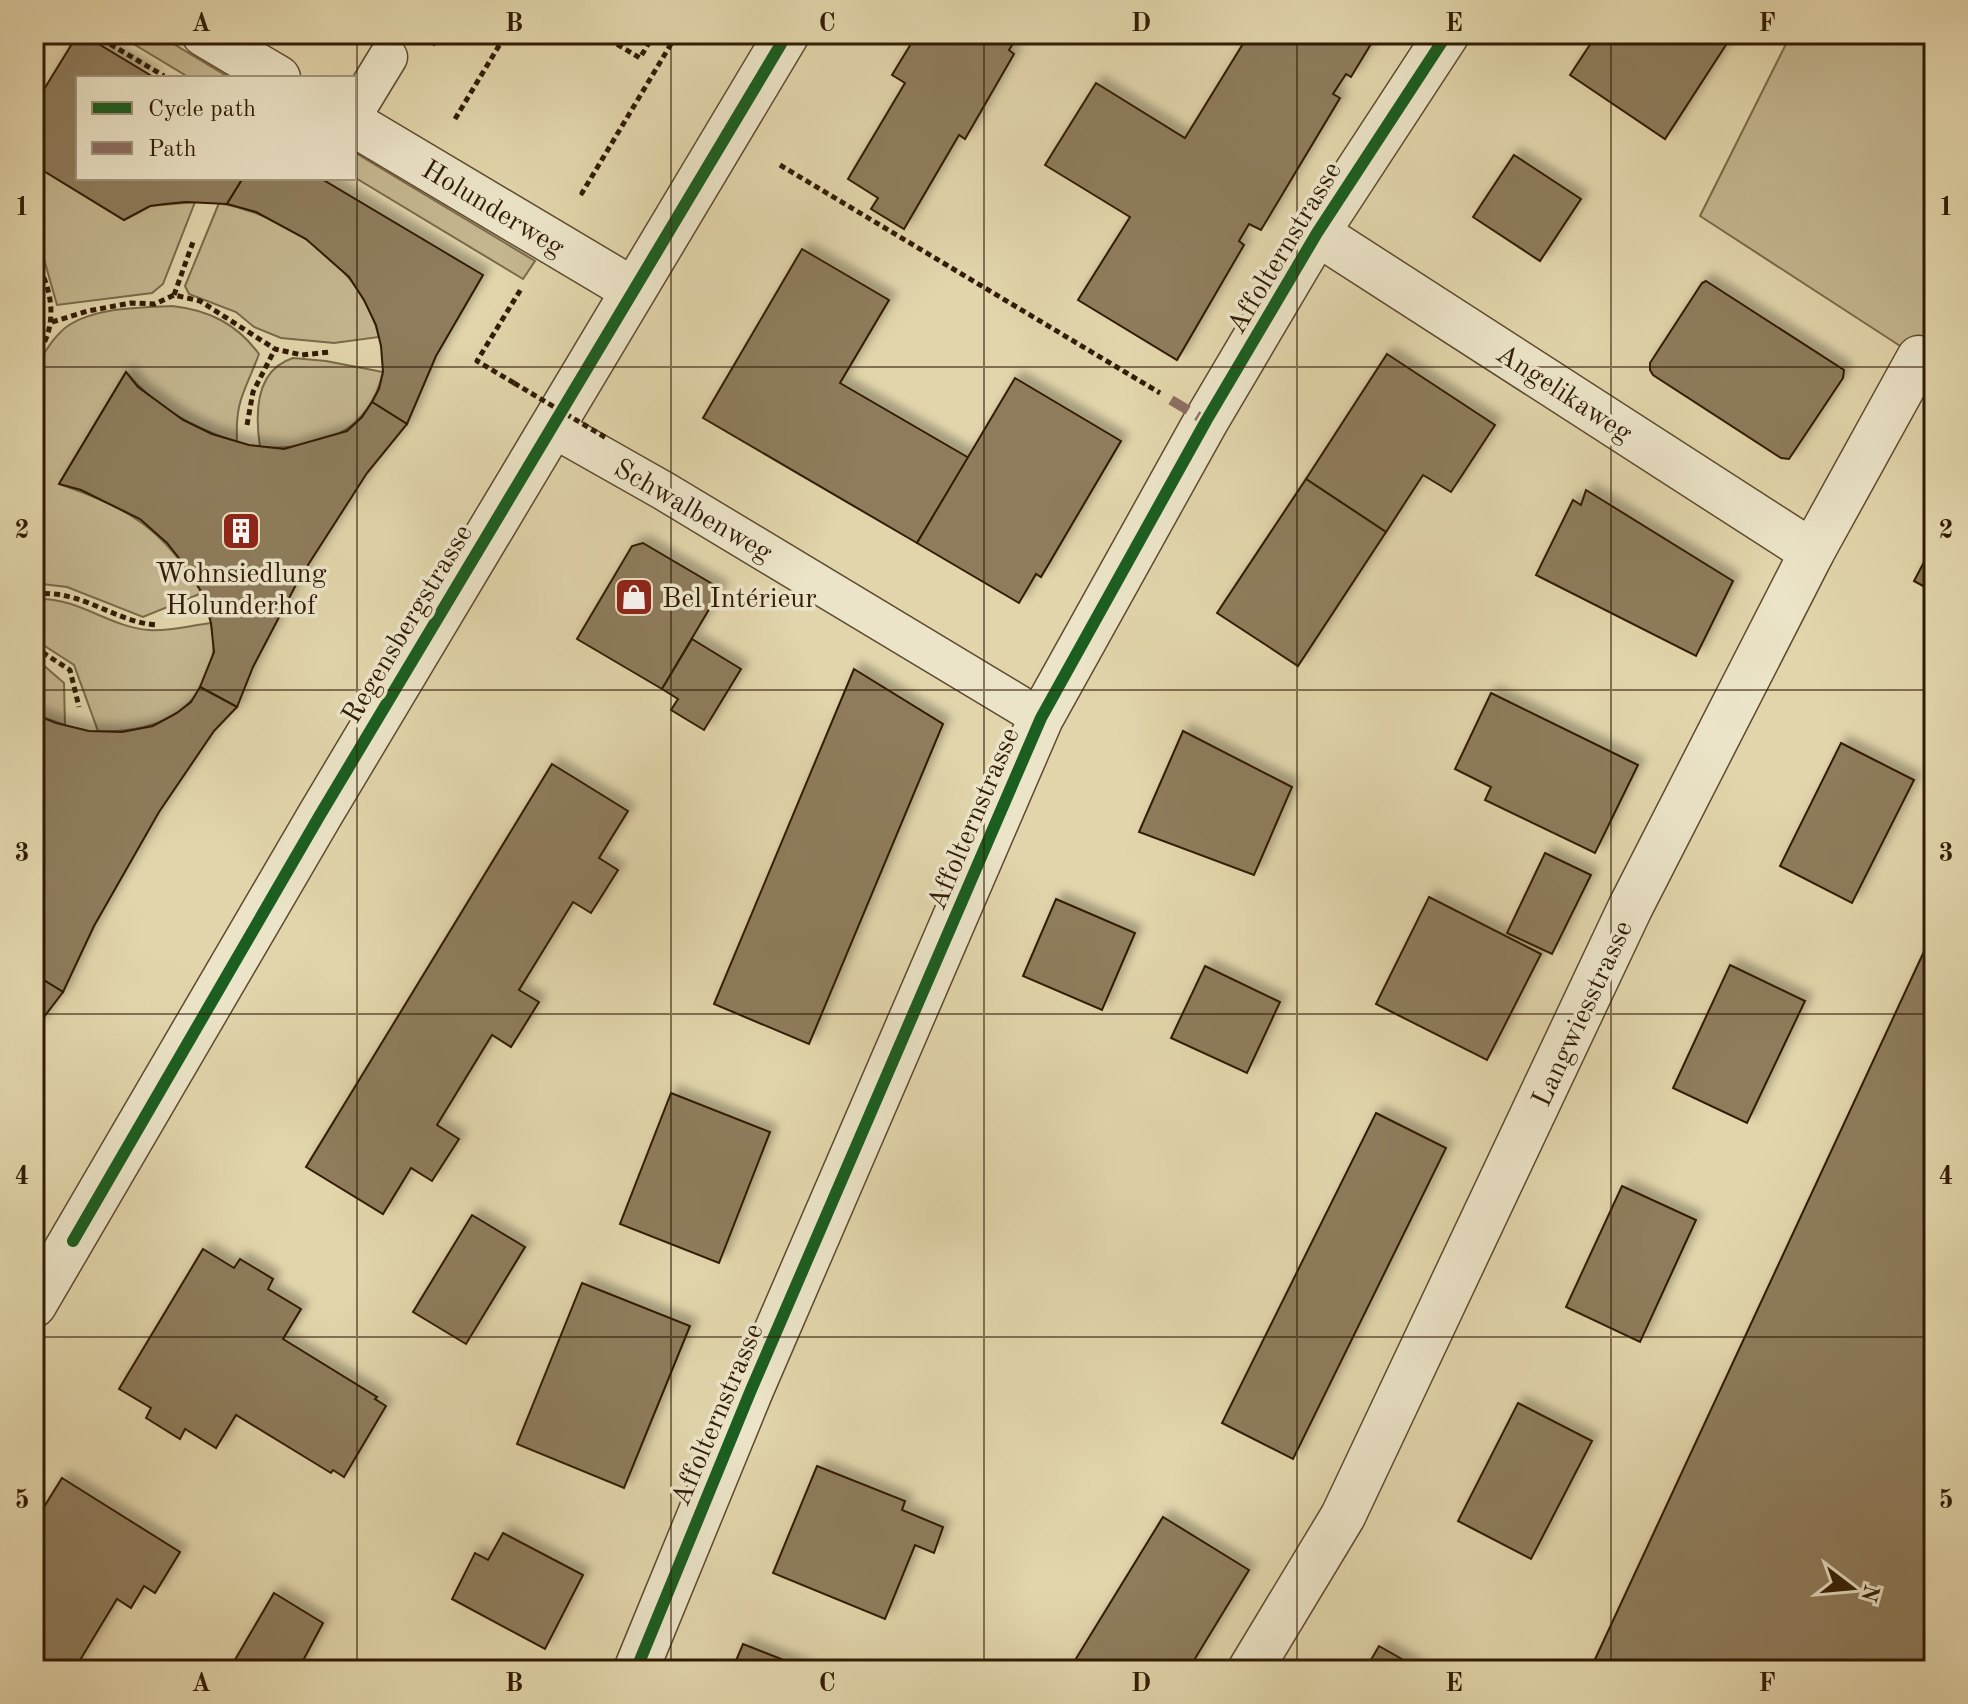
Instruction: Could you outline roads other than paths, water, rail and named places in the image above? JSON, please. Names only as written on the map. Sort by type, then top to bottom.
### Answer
[{"type":"street","points":[[204,34],[275,76]]},
{"type":"street","name":"Regensbergstrasse","points":[[34,1305],[320,815],[787,34]]},
{"type":"street","name":"Affolternstrasse","points":[[636,1670],[751,1390],[1041,718],[1206,421],[1317,233],[1447,34]]},
{"type":"street","name":"Holunderweg","points":[[356,125],[633,290]]},
{"type":"street","name":"Angelikaweg","points":[[1317,233],[1812,552]]},
{"type":"street","name":"Langwiesstrasse","points":[[1250,1670],[1343,1516],[1630,908],[1812,552],[1919,358]]},
{"type":"lane","points":[[356,110],[388,57]]},
{"type":"lane","name":"Schwalbenweg","points":[[551,427],[664,491],[1041,718]]},
{"type":"place","name":"Wohnsiedlung Holunderhof","points":[[241,531]]},
{"type":"place","name":"Bel Intérieur","points":[[634,597]]}]
